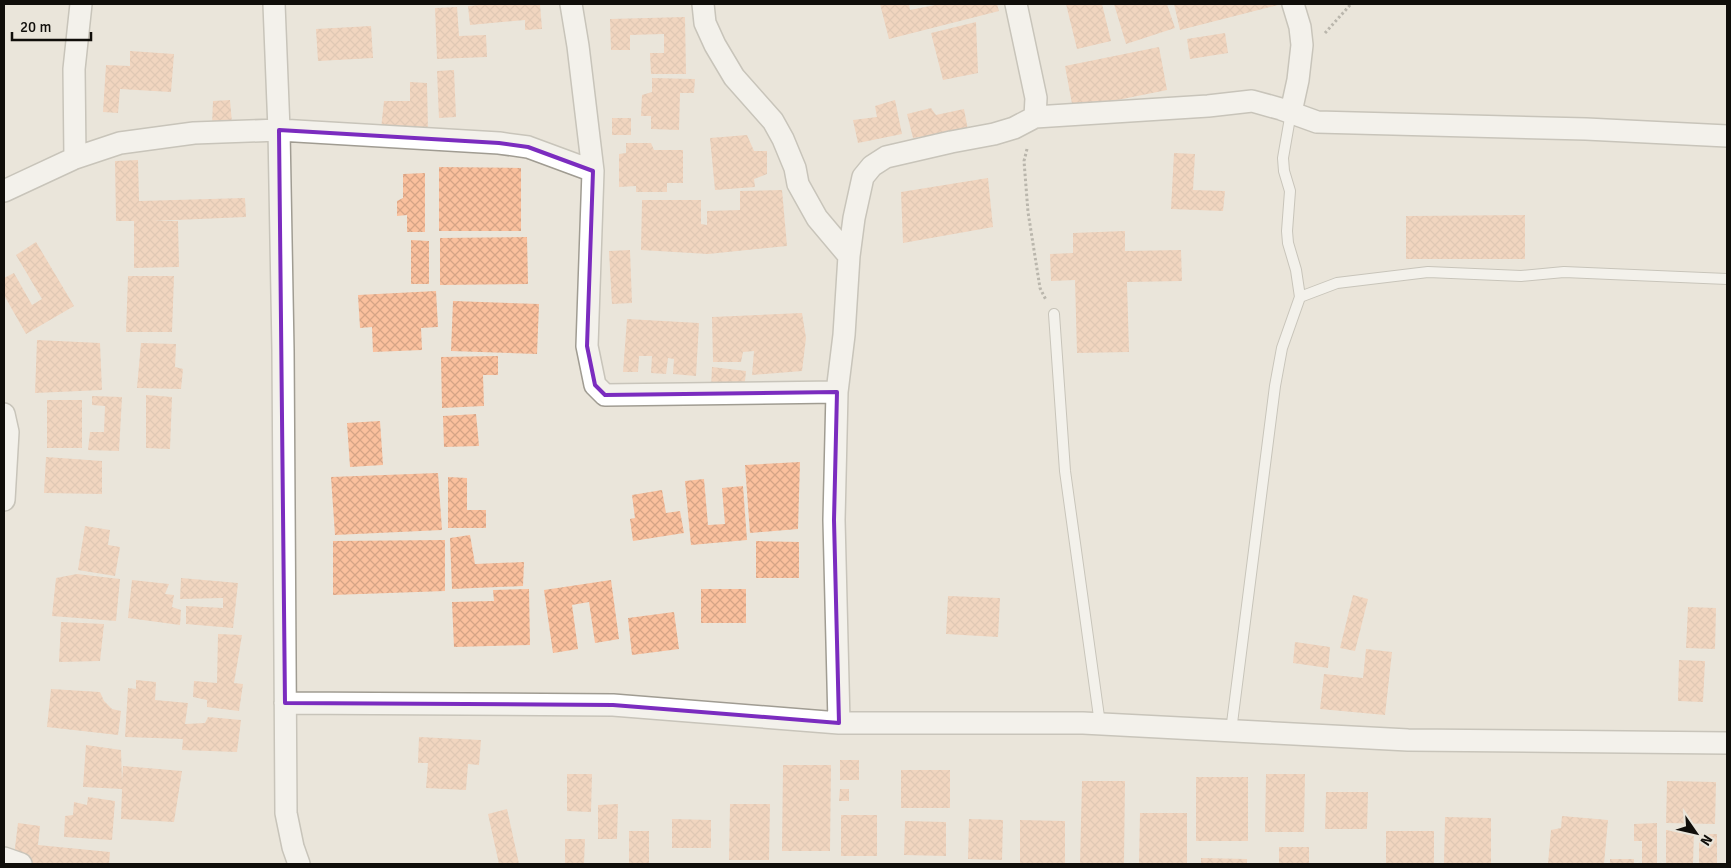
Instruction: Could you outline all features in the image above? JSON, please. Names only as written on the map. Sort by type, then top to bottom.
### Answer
[{"type":"street","points":[[75,158],[74,69],[81,4]]},
{"type":"street","points":[[274,4],[279,130],[283,350],[286,813],[293,847],[299,864]]},
{"type":"street","points":[[571,4],[593,171],[587,346],[595,385],[605,395],[837,392]]},
{"type":"street","points":[[703,4],[704,23],[715,46],[734,77],[773,120],[795,168],[798,184],[812,210],[849,256]]},
{"type":"street","points":[[1016,4],[1036,98],[1035,117]]},
{"type":"street","points":[[1291,112],[1298,80],[1302,45],[1300,26],[1293,4]]},
{"type":"street","points":[[838,722],[834,520],[837,392],[854,218],[863,176],[872,166],[886,157],[994,134],[1014,128],[1035,117],[1208,106],[1252,101],[1291,112],[1317,122],[1586,129],[1727,136]]},
{"type":"street","points":[[4,191],[75,158],[120,143],[194,133],[279,130],[499,143],[528,147],[593,171]]},
{"type":"street","points":[[4,414],[8,432],[4,500]]},
{"type":"street","points":[[285,703],[613,705],[838,722],[1100,724],[1408,740],[1727,743]]},
{"type":"street","points":[[4,858],[21,864]]},
{"type":"lane","points":[[1232,731],[1275,386],[1282,348],[1300,297],[1296,270],[1288,243],[1290,191],[1284,171],[1283,158],[1291,112]]},
{"type":"lane","points":[[1300,297],[1337,283],[1428,272],[1521,276],[1564,272],[1727,280]]},
{"type":"lane","points":[[1054,314],[1065,471],[1100,724]]},
{"type":"path","points":[[1035,117],[1024,161],[1028,212],[1040,288],[1054,314]]},
{"type":"highlighted area","points":[[279,130],[499,143],[528,147],[593,171],[587,346],[595,385],[605,395],[837,392],[834,520],[839,723],[613,705],[285,703]]},
{"type":"building","points":[[540,4],[542,29],[525,30],[525,20],[470,25],[468,6]]},
{"type":"building","points":[[880,4],[909,4],[910,10],[940,4],[997,4],[999,11],[889,39]]},
{"type":"building","points":[[1066,4],[1102,4],[1111,41],[1077,49]]},
{"type":"building","points":[[1114,4],[1167,4],[1175,28],[1126,44]]},
{"type":"building","points":[[1174,4],[1282,4],[1180,30]]},
{"type":"building","points":[[457,7],[459,36],[486,35],[487,57],[437,59],[435,8]]},
{"type":"building","points":[[685,17],[686,74],[651,74],[650,53],[664,53],[664,34],[630,35],[630,50],[611,50],[610,19]]},
{"type":"building","points":[[976,22],[978,73],[943,80],[931,33]]},
{"type":"building","points":[[371,26],[373,58],[318,61],[316,29]]},
{"type":"building","points":[[1225,33],[1228,53],[1190,59],[1187,39]]},
{"type":"building","points":[[1159,47],[1167,90],[1073,109],[1065,66]]},
{"type":"building","points":[[130,51],[174,54],[171,92],[120,89],[118,113],[103,112],[106,65],[130,66]]},
{"type":"building","points":[[454,70],[456,117],[439,118],[437,71]]},
{"type":"building","points":[[652,78],[695,79],[694,93],[680,93],[679,130],[651,129],[651,116],[641,116],[642,95],[652,92]]},
{"type":"building","points":[[410,82],[427,83],[428,132],[381,129],[384,101],[410,101]]},
{"type":"building","points":[[230,100],[232,123],[212,126],[213,101]]},
{"type":"building","points":[[895,100],[902,134],[858,143],[853,120],[877,117],[875,106]]},
{"type":"building","points":[[931,108],[936,115],[964,109],[968,130],[913,138],[907,114]]},
{"type":"building","points":[[612,118],[631,118],[631,135],[612,135]]},
{"type":"building","points":[[747,135],[754,151],[767,151],[767,174],[754,179],[755,187],[715,190],[710,138]]},
{"type":"building","points":[[626,143],[651,143],[654,150],[683,150],[683,183],[667,183],[667,192],[636,192],[636,186],[619,187],[619,154],[626,153]]},
{"type":"building","points":[[1174,153],[1195,154],[1193,190],[1225,191],[1223,211],[1171,209]]},
{"type":"building","points":[[138,160],[139,201],[245,198],[246,217],[153,221],[178,221],[179,267],[134,268],[134,221],[116,221],[115,161]]},
{"type":"building","points":[[439,167],[521,168],[521,231],[439,231]]},
{"type":"building","points":[[425,173],[425,232],[407,232],[407,215],[397,216],[397,201],[403,198],[403,174]]},
{"type":"building","points":[[988,178],[993,227],[903,243],[901,192]]},
{"type":"building","points":[[782,190],[787,246],[708,254],[641,250],[642,200],[701,200],[701,224],[707,225],[707,211],[740,210],[740,191]]},
{"type":"building","points":[[1525,215],[1525,259],[1406,259],[1406,216]]},
{"type":"building","points":[[1125,231],[1125,251],[1181,250],[1182,281],[1127,282],[1129,352],[1077,353],[1075,280],[1051,281],[1050,254],[1073,253],[1073,233]]},
{"type":"building","points":[[527,237],[528,284],[440,285],[440,238]]},
{"type":"building","points":[[411,240],[429,241],[429,284],[411,284]]},
{"type":"building","points":[[36,242],[74,306],[26,334],[4,295],[4,278],[14,273],[32,305],[42,299],[16,255]]},
{"type":"building","points":[[630,250],[632,303],[612,304],[609,251]]},
{"type":"building","points":[[128,276],[174,276],[172,332],[126,332]]},
{"type":"building","points":[[436,291],[438,327],[421,328],[422,350],[373,352],[372,327],[360,328],[358,295]]},
{"type":"building","points":[[453,301],[539,304],[537,354],[451,351]]},
{"type":"building","points":[[802,313],[806,338],[802,371],[752,375],[754,351],[743,352],[741,362],[713,362],[712,317]]},
{"type":"building","points":[[627,319],[699,323],[696,376],[673,374],[674,359],[668,358],[666,374],[651,373],[652,356],[639,356],[638,372],[623,372]]},
{"type":"building","points":[[37,340],[100,343],[102,390],[35,393]]},
{"type":"building","points":[[141,343],[176,344],[175,367],[183,369],[181,389],[137,388]]},
{"type":"building","points":[[498,356],[498,375],[483,375],[484,406],[442,408],[441,357]]},
{"type":"building","points":[[712,367],[746,371],[744,390],[711,389]]},
{"type":"building","points":[[146,395],[172,397],[170,449],[146,448]]},
{"type":"building","points":[[92,396],[122,397],[119,451],[88,450],[90,432],[104,432],[105,406],[92,405]]},
{"type":"building","points":[[47,400],[82,400],[82,448],[47,448]]},
{"type":"building","points":[[476,414],[479,446],[444,447],[443,416]]},
{"type":"building","points":[[380,421],[383,465],[350,467],[347,423]]},
{"type":"building","points":[[46,457],[102,461],[102,494],[44,493]]},
{"type":"building","points":[[800,462],[798,529],[750,533],[745,465]]},
{"type":"building","points":[[438,473],[442,530],[335,535],[331,477]]},
{"type":"building","points":[[448,477],[467,478],[467,510],[486,510],[486,528],[448,528]]},
{"type":"building","points":[[704,479],[708,525],[725,524],[722,488],[743,486],[747,540],[691,545],[685,481]]},
{"type":"building","points":[[662,490],[666,513],[680,511],[684,533],[633,541],[630,519],[635,518],[632,495]]},
{"type":"building","points":[[85,526],[110,530],[108,545],[120,547],[115,576],[78,570]]},
{"type":"building","points":[[470,535],[475,564],[524,562],[523,586],[452,589],[450,538]]},
{"type":"building","points":[[445,540],[445,591],[333,595],[333,541]]},
{"type":"building","points":[[756,541],[799,542],[799,578],[756,578]]},
{"type":"building","points":[[77,574],[120,579],[116,621],[52,616],[56,578]]},
{"type":"building","points":[[181,578],[238,583],[233,628],[186,624],[186,606],[223,608],[223,598],[180,599]]},
{"type":"building","points":[[132,580],[169,584],[165,594],[174,595],[172,607],[181,610],[180,625],[128,618]]},
{"type":"building","points":[[611,580],[619,639],[595,643],[589,602],[572,605],[578,649],[553,653],[544,590]]},
{"type":"building","points":[[529,589],[530,645],[454,647],[452,602],[494,601],[493,590]]},
{"type":"building","points":[[701,589],[746,589],[746,623],[701,623]]},
{"type":"building","points":[[1353,595],[1368,599],[1355,651],[1340,648]]},
{"type":"building","points":[[948,596],[1000,598],[998,637],[946,634]]},
{"type":"building","points":[[1688,607],[1716,608],[1715,649],[1686,648]]},
{"type":"building","points":[[674,612],[679,649],[632,655],[628,618]]},
{"type":"building","points":[[61,622],[104,624],[100,661],[59,662]]},
{"type":"building","points":[[218,634],[242,635],[234,683],[243,684],[239,711],[207,707],[207,700],[193,697],[194,681],[217,683]]},
{"type":"building","points":[[1295,642],[1330,647],[1328,668],[1293,663]]},
{"type":"building","points":[[1366,649],[1392,652],[1385,715],[1320,709],[1324,674],[1363,678]]},
{"type":"building","points":[[1679,660],[1705,661],[1703,702],[1678,701]]},
{"type":"building","points":[[136,680],[156,682],[155,700],[188,703],[185,724],[205,723],[208,717],[241,720],[237,752],[182,750],[183,739],[125,737],[128,688],[136,689]]},
{"type":"building","points":[[51,689],[100,692],[104,701],[112,709],[121,711],[118,735],[47,727]]},
{"type":"building","points":[[419,737],[481,740],[479,765],[468,764],[466,790],[426,788],[428,763],[418,763]]},
{"type":"building","points":[[86,745],[121,750],[122,782],[123,766],[182,771],[174,822],[121,819],[122,789],[83,787]]},
{"type":"building","points":[[840,760],[859,760],[859,780],[840,780]]},
{"type":"building","points":[[783,765],[831,765],[830,851],[782,851]]},
{"type":"building","points":[[901,770],[950,770],[950,808],[901,808]]},
{"type":"building","points":[[567,774],[592,774],[591,812],[567,811]]},
{"type":"building","points":[[1266,774],[1305,774],[1304,832],[1265,832]]},
{"type":"building","points":[[1196,777],[1248,777],[1248,841],[1196,841]]},
{"type":"building","points":[[1082,781],[1125,781],[1124,864],[1080,864]]},
{"type":"building","points":[[1667,781],[1716,782],[1715,824],[1666,823]]},
{"type":"building","points":[[840,789],[849,789],[849,801],[839,801]]},
{"type":"building","points":[[1326,792],[1368,792],[1367,829],[1325,829]]},
{"type":"building","points":[[88,797],[115,801],[112,840],[64,837],[65,816],[73,815],[74,802],[87,805]]},
{"type":"building","points":[[618,804],[617,839],[598,839],[598,805]]},
{"type":"building","points":[[730,804],[770,804],[769,860],[729,860]]},
{"type":"building","points":[[507,809],[519,864],[499,864],[488,814]]},
{"type":"building","points":[[1140,813],[1187,813],[1187,864],[1139,864]]},
{"type":"building","points":[[841,815],[877,815],[877,856],[841,856]]},
{"type":"building","points":[[1562,816],[1608,820],[1604,864],[1548,864],[1551,830],[1561,828]]},
{"type":"building","points":[[1445,817],[1491,818],[1491,864],[1444,864]]},
{"type":"building","points":[[672,819],[711,820],[711,848],[672,848]]},
{"type":"building","points":[[969,819],[1003,820],[1002,860],[968,859]]},
{"type":"building","points":[[1020,820],[1065,821],[1065,864],[1020,864]]},
{"type":"building","points":[[905,821],[946,822],[946,856],[904,855]]},
{"type":"building","points":[[18,823],[40,826],[38,845],[110,852],[109,864],[13,864]]},
{"type":"building","points":[[1657,823],[1657,864],[1642,864],[1642,841],[1634,841],[1634,824]]},
{"type":"building","points":[[1666,830],[1694,830],[1693,864],[1666,864]]},
{"type":"building","points":[[629,831],[649,831],[649,864],[629,864]]},
{"type":"building","points":[[1386,831],[1434,831],[1434,864],[1386,864]]},
{"type":"building","points":[[1699,834],[1717,834],[1717,864],[1699,864]]},
{"type":"building","points":[[565,839],[585,839],[584,864],[565,864]]},
{"type":"building","points":[[1279,847],[1309,847],[1309,864],[1279,864]]},
{"type":"building","points":[[1201,858],[1247,859],[1247,864],[1201,864]]},
{"type":"building","points":[[1610,859],[1634,859],[1634,864],[1610,864]]}]
